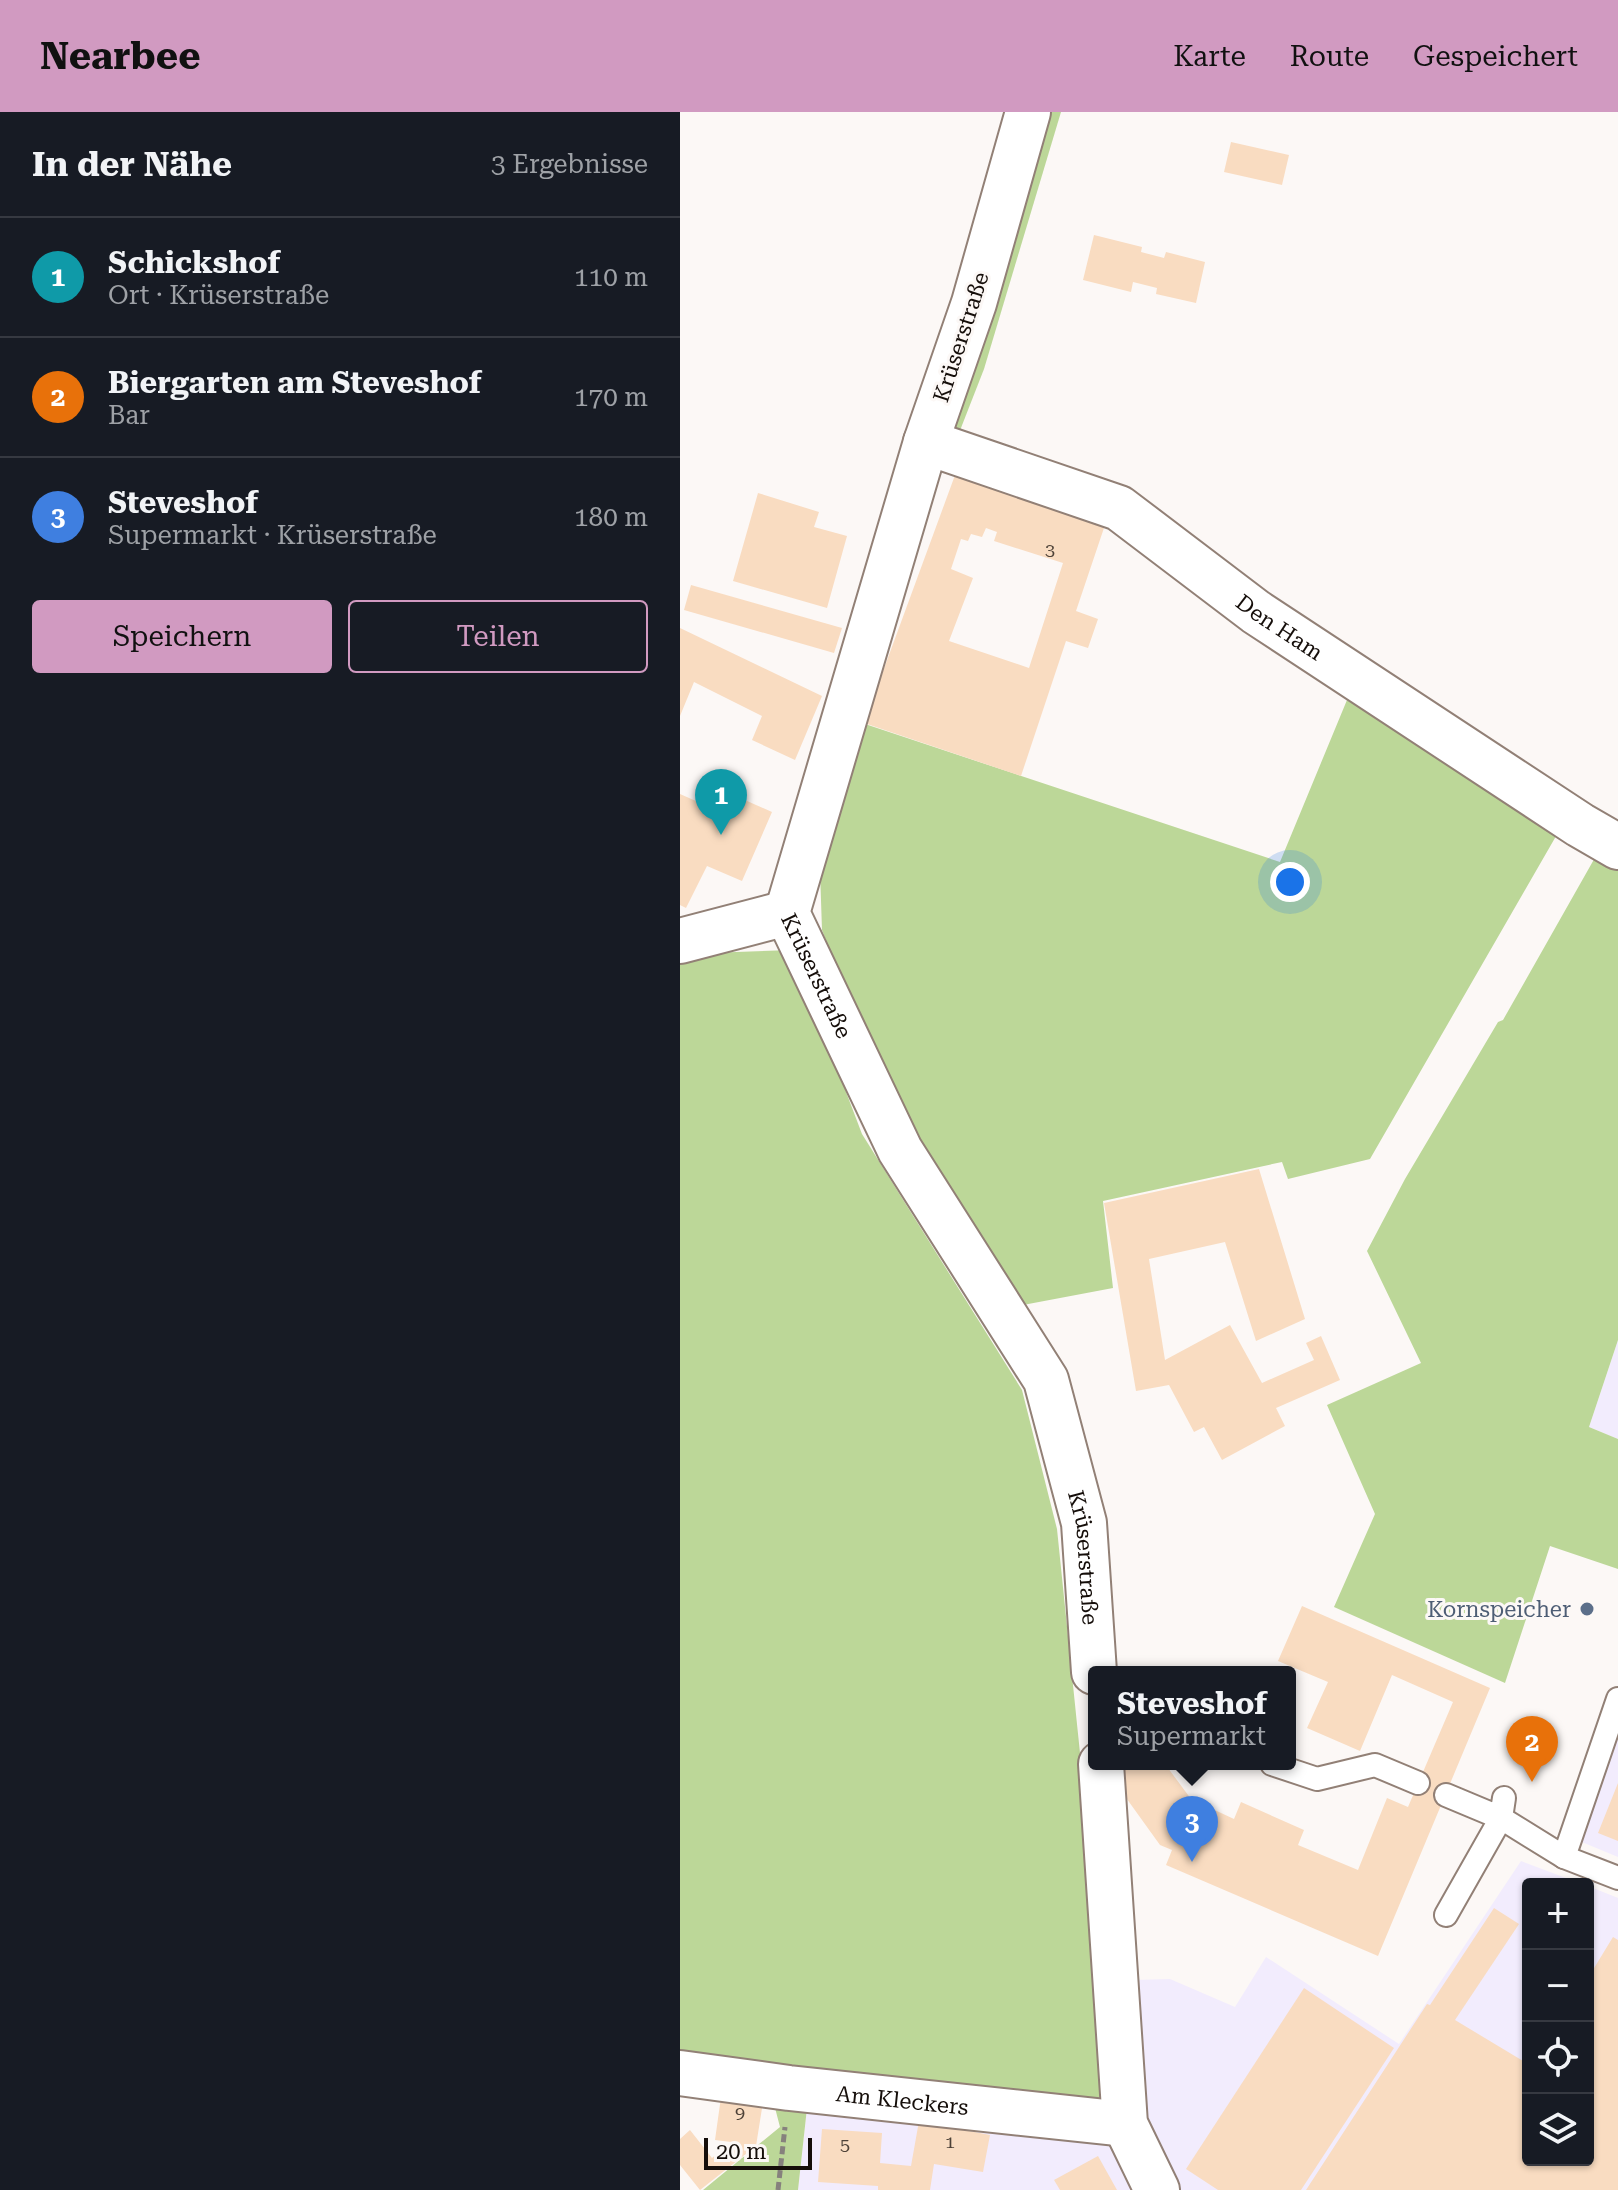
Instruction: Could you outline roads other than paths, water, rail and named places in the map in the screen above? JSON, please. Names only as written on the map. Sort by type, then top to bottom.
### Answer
[{"type":"street","name":"Krüserstraße","points":[[1028,112],[974,303],[926,442],[787,913],[900,1150],[1046,1380],[1084,1523],[1094,1666]]},
{"type":"street","name":"Den Ham","points":[[926,442],[1119,508],[1256,612],[1567,817],[1618,847]]},
{"type":"street","points":[[680,941],[787,913]]},
{"type":"street","points":[[1101,1770],[1125,2124],[1157,2190]]},
{"type":"street","name":"Am Kleckers","points":[[680,2073],[789,2088],[1125,2124]]},
{"type":"lane","points":[[1564,1857],[1618,1699]]},
{"type":"lane","points":[[1290,1770],[1317,1779],[1375,1765],[1418,1783]]},
{"type":"lane","points":[[1446,1795],[1502,1808],[1564,1857],[1618,1878]]},
{"type":"lane","points":[[1446,1915],[1502,1808]]},
{"type":"place","name":"Schickshof","points":[[721,835]]},
{"type":"place","name":"Kornspeicher","points":[[1587,1609]]},
{"type":"place","name":"Biergarten am Steveshof","points":[[1532,1782]]},
{"type":"place","name":"Steveshof","points":[[1192,1862]]}]
